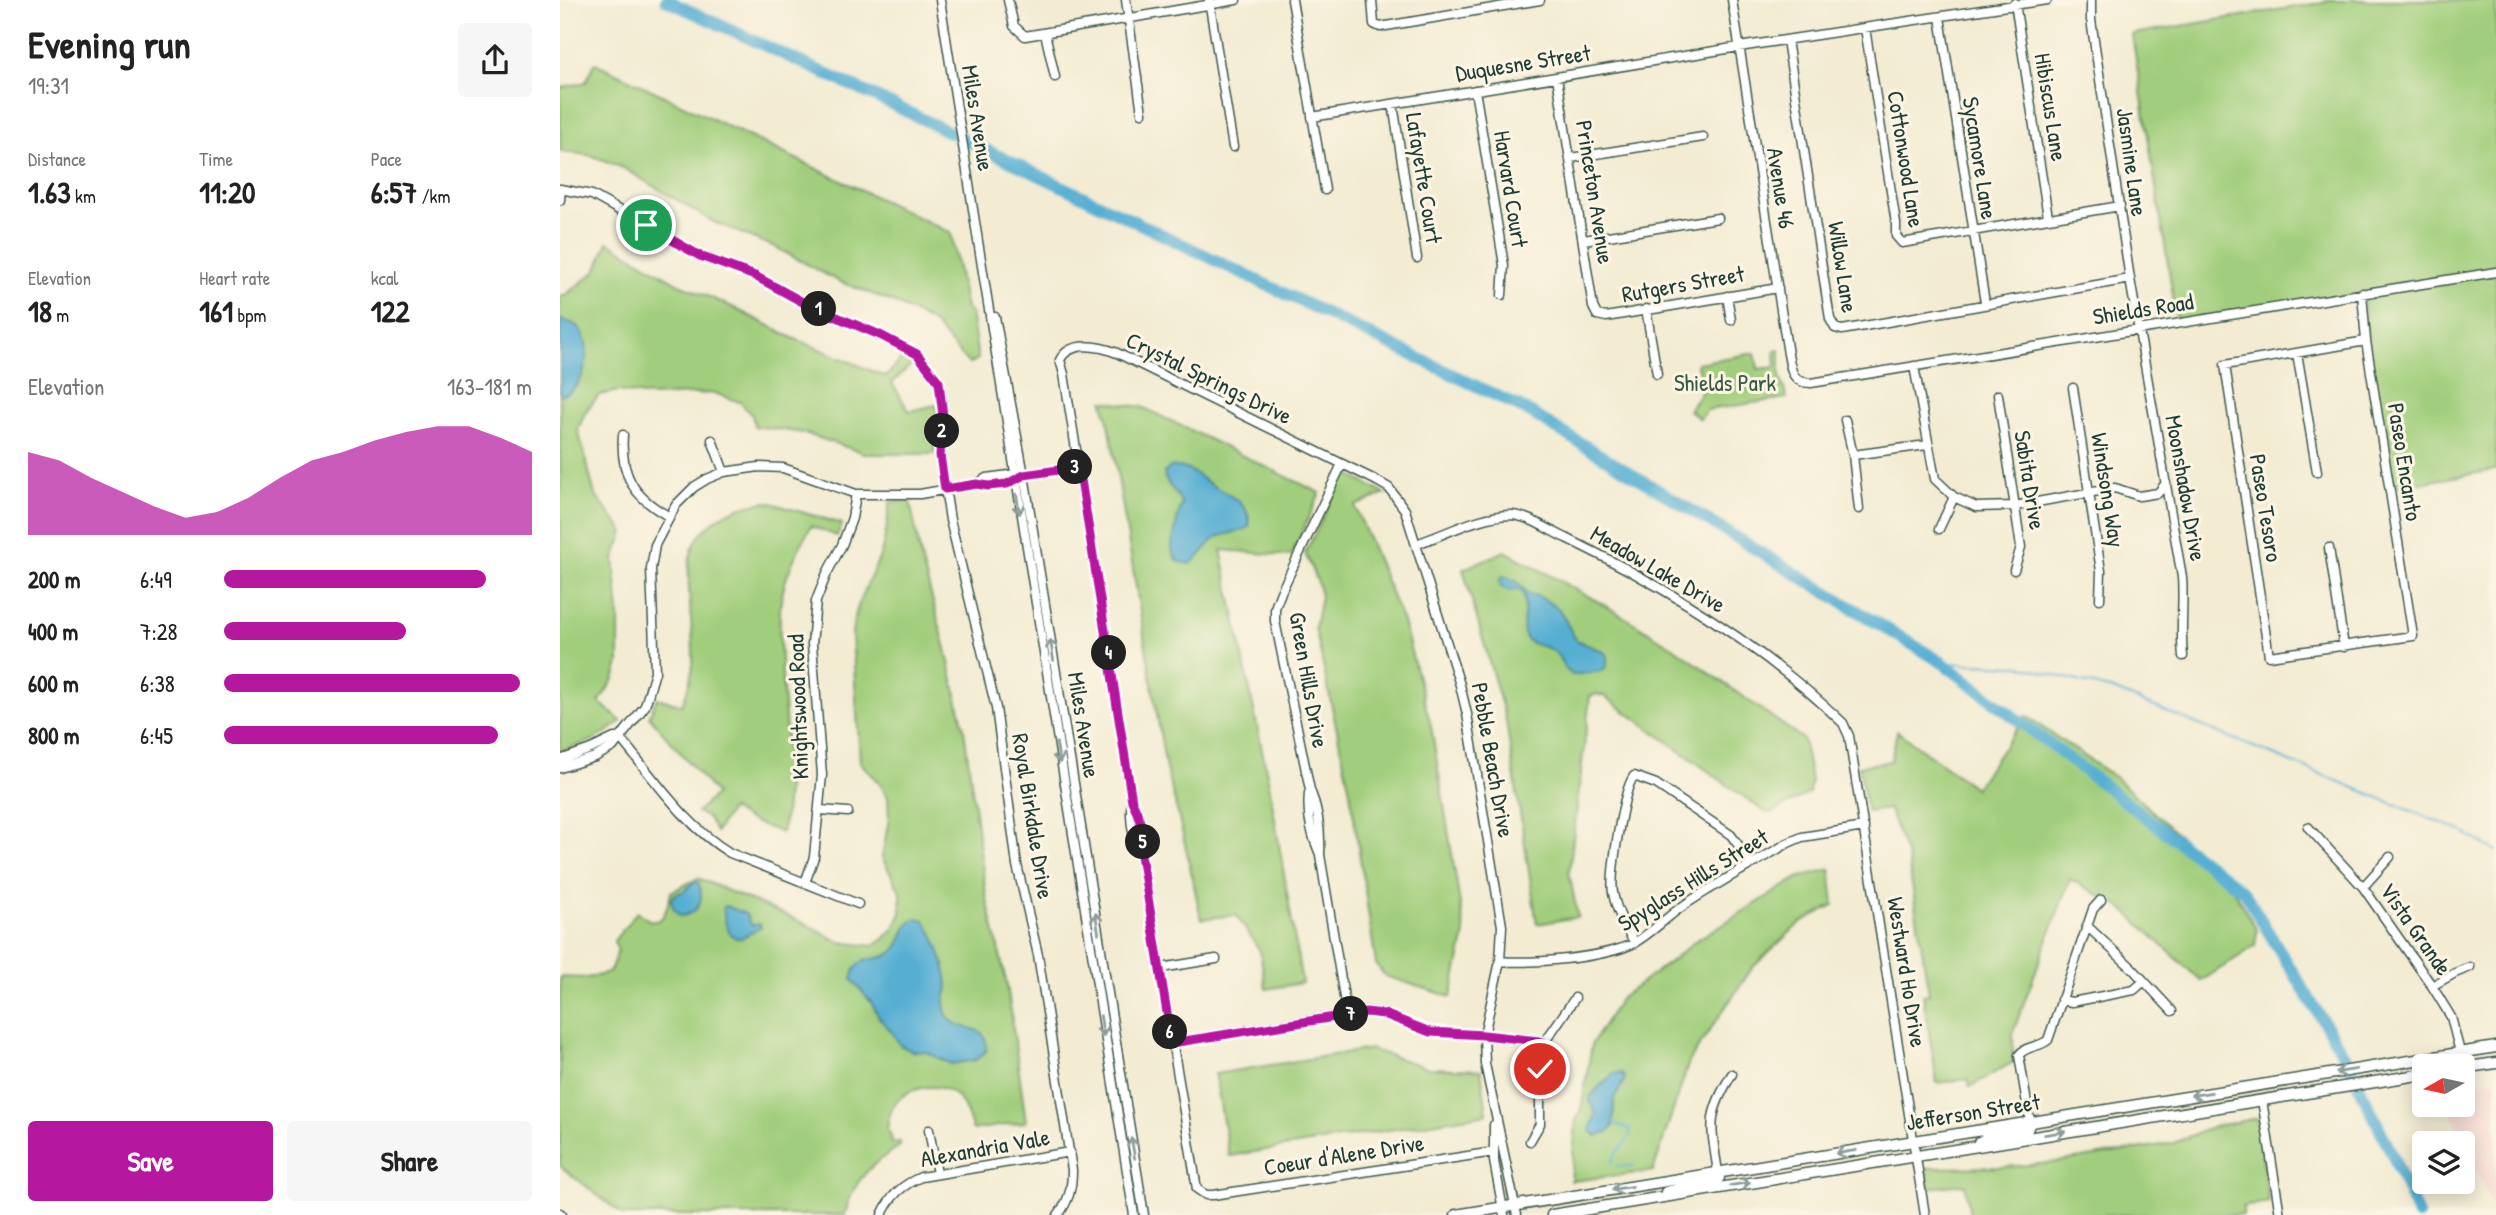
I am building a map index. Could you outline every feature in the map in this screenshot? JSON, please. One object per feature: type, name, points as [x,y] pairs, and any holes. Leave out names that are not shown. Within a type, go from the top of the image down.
[{"type":"main road","name":"Jefferson Street","points":[[1456,1215],[1516,1210],[1718,1172],[2496,1047]]},
{"type":"main road","points":[[2475,1066],[2496,1063]]},
{"type":"main road","name":"Jefferson Street","points":[[1552,1215],[2412,1076]]},
{"type":"main road","points":[[1966,1147],[1993,1136],[2027,1130],[2030,1122]]},
{"type":"main road","points":[[1639,1201],[1679,1187],[1716,1180],[1719,1178],[1718,1172]]},
{"type":"street","name":"Miles Avenue","points":[[940,0],[1014,477],[1134,1215]]},
{"type":"street","points":[[1008,0],[1014,26],[1020,34],[1031,36],[1209,2],[1236,0]]},
{"type":"street","points":[[1126,0],[1142,113]]},
{"type":"street","points":[[1292,0],[1325,190]]},
{"type":"street","points":[[1372,0],[1373,19],[1377,26],[1540,0]]},
{"type":"street","name":"Avenue 46","points":[[1732,0],[1792,372],[1798,381]]},
{"type":"street","points":[[1740,47],[2047,0]]},
{"type":"street","name":"Jasmine Lane","points":[[2091,0],[2091,20],[2138,329]]},
{"type":"street","points":[[1209,2],[1233,147]]},
{"type":"street","name":"Hibiscus Lane","points":[[2015,3],[2049,217]]},
{"type":"street","name":"Sycamore Lane","points":[[1940,17],[1985,303]]},
{"type":"street","name":"Cottonwood Lane","points":[[1865,28],[1896,236],[1902,243],[2120,206]]},
{"type":"street","points":[[1045,33],[1055,77]]},
{"type":"street","name":"Willow Lane","points":[[1787,40],[1830,319],[1835,328],[1842,330],[2130,279]]},
{"type":"street","name":"Duquesne Street","points":[[1312,117],[1740,47]]},
{"type":"street","name":"Princeton Avenue","points":[[1557,77],[1595,314]]},
{"type":"street","name":"Harvard Court","points":[[1475,90],[1504,265],[1502,295]]},
{"type":"street","name":"Lafayette Court","points":[[1393,104],[1418,258]]},
{"type":"street","points":[[1571,158],[1703,137]]},
{"type":"street","points":[[560,189],[560,200]]},
{"type":"street","name":"Royal Birkdale Drive","points":[[560,189],[592,195],[700,256],[755,276],[808,305],[880,335],[917,354],[939,382],[943,416],[940,455],[945,489],[958,556],[996,708],[1017,864],[1038,955],[1070,1152],[1072,1188],[1058,1215]]},
{"type":"street","points":[[1584,240],[1718,218]]},
{"type":"street","name":"Miles Avenue","points":[[979,243],[1024,475],[1144,1215]]},
{"type":"street","name":"Shields Road","points":[[1798,381],[1811,383],[2496,272]]},
{"type":"street","name":"Rutgers Street","points":[[1595,314],[1606,317],[1778,288]]},
{"type":"street","name":"Paseo Encanto","points":[[2344,647],[2413,636],[2366,341],[2362,293]]},
{"type":"street","points":[[1727,296],[1731,320]]},
{"type":"street","points":[[1646,309],[1657,374]]},
{"type":"street","name":"Moonshadow Drive","points":[[2138,329],[2182,577],[2180,633],[2183,656]]},
{"type":"street","points":[[2317,472],[2297,353],[2366,341]]},
{"type":"street","name":"Crystal Springs Drive","points":[[1079,467],[1060,360],[1064,351],[1073,347],[1103,348],[1117,353],[1338,462]]},
{"type":"street","name":"Paseo Tesoro","points":[[2297,353],[2225,365],[2269,656],[2344,647]]},
{"type":"street","points":[[1914,366],[1935,479],[1954,497],[1976,507],[2015,506],[2115,488],[2139,496],[2158,493],[2166,483]]},
{"type":"street","name":"Windsong Way","points":[[2073,388],[2101,571],[2100,599]]},
{"type":"street","name":"Sabita Drive","points":[[1998,395],[2021,547],[2014,570]]},
{"type":"street","points":[[1845,420],[1853,455],[1859,509]]},
{"type":"street","points":[[623,435],[622,451],[626,471],[636,493],[668,516]]},
{"type":"street","points":[[712,440],[724,472]]},
{"type":"street","points":[[1853,455],[1927,445]]},
{"type":"street","name":"Pebble Beach Drive","points":[[1338,462],[1389,488],[1405,510],[1468,714],[1502,926],[1500,961],[1484,1035],[1485,1063],[1494,1111]]},
{"type":"street","name":"Green Hills Drive","points":[[1338,462],[1275,608],[1275,621],[1310,790],[1318,815],[1320,855],[1347,1015]]},
{"type":"street","points":[[560,768],[613,747],[638,716],[653,684],[656,653],[651,569],[654,545],[668,516],[694,487],[724,472],[759,467],[783,468],[856,494],[920,494],[977,484],[986,478],[1014,477],[1079,467],[1132,801],[1138,811],[1143,840],[1141,855],[1172,1043],[1375,1012],[1430,1032],[1484,1035],[1544,1043]]},
{"type":"street","name":"Knightswood Road","points":[[804,883],[814,857],[822,775],[812,644],[816,601],[842,545],[852,518],[856,494]]},
{"type":"street","points":[[1939,529],[1954,497]]},
{"type":"street","name":"Meadow Lake Drive","points":[[1416,544],[1491,517],[1516,515],[1589,549],[1718,625],[1768,660],[1827,708],[1843,723],[1849,736]]},
{"type":"street","points":[[2329,548],[2344,647]]},
{"type":"street","name":"Westward Ho Drive","points":[[1849,736],[1925,1215]]},
{"type":"street","points":[[560,760],[620,738]]},
{"type":"street","points":[[620,738],[697,830],[730,853],[858,904]]},
{"type":"street","points":[[1635,943],[1614,896],[1612,881],[1629,782],[1634,776],[1647,780],[1731,835],[1752,864]]},
{"type":"street","points":[[820,810],[848,812]]},
{"type":"street","name":"Spyglass Hills Street","points":[[1500,961],[1525,964],[1558,960],[1613,951],[1635,943],[1649,935],[1682,906],[1788,843],[1802,837],[1864,827]]},
{"type":"street","name":"Vista Grande","points":[[2308,827],[2363,887],[2432,986],[2451,1017],[2460,1053]]},
{"type":"street","points":[[2363,887],[2390,857]]},
{"type":"street","points":[[2030,1122],[2019,1055],[2026,1049],[2048,1040],[2095,904],[2101,900]]},
{"type":"street","points":[[2087,926],[2172,1011]]},
{"type":"street","points":[[1161,968],[1216,959]]},
{"type":"street","points":[[2432,986],[2470,967]]},
{"type":"street","points":[[2062,1000],[2072,1002],[2134,990],[2144,981]]},
{"type":"street","points":[[1544,1043],[1575,998]]},
{"type":"street","name":"Coeur d'Alene Drive","points":[[1172,1043],[1194,1183],[1201,1192],[1213,1195],[1494,1152]]},
{"type":"street","points":[[1530,1140],[1540,1124],[1540,1069],[1546,1050],[1544,1043]]},
{"type":"street","points":[[1718,1172],[1711,1121],[1718,1096],[1732,1074]]},
{"type":"street","points":[[2262,1100],[2280,1215]]},
{"type":"street","points":[[1494,1111],[1494,1152],[1503,1211]]},
{"type":"street","points":[[1494,1111],[1516,1210]]},
{"type":"street","points":[[929,1130],[937,1174]]},
{"type":"street","name":"Alexandria Vale","points":[[883,1215],[892,1196],[907,1183],[937,1174],[1070,1152]]},
{"type":"shaded area","points":[[2496,1080],[2496,1215],[2475,1166],[2475,1131],[2460,1131],[2454,1117],[2475,1117],[2475,1083]]},
{"type":"green space","points":[[2327,0],[2496,0],[2496,470],[2389,488],[2362,293],[2177,322],[2132,34]]},
{"type":"green space","points":[[595,63],[951,233],[966,308],[971,313],[978,359],[969,364],[932,322],[893,302],[838,281],[777,248],[714,222],[623,168],[593,156],[560,151],[560,88],[586,82]]},
{"type":"green space","points":[[608,242],[679,284],[793,338],[886,377],[905,355],[914,362],[892,383],[909,411],[936,405],[939,421],[934,454],[867,454],[804,433],[755,426],[752,415],[740,402],[714,393],[650,396],[619,391],[599,395],[585,412],[578,430],[595,495],[624,532],[614,559],[619,613],[619,663],[614,679],[599,702],[621,721],[592,740],[560,751],[560,296],[564,296],[596,271]]},
{"type":"green space","name":"Shields Park","points":[[1780,349],[1780,376],[1787,398],[1707,410],[1700,419],[1689,410],[1701,393],[1697,363],[1755,353],[1758,369],[1776,367],[1775,350]]},
{"type":"green space","points":[[1103,401],[1142,407],[1320,493],[1291,556],[1221,550],[1269,784],[1302,983],[1266,989],[1260,951],[1236,915],[1201,919],[1166,769],[1110,429]]},
{"type":"green space","points":[[1350,475],[1385,494],[1355,506],[1403,622],[1431,726],[1465,934],[1451,997],[1385,976],[1376,964],[1350,791],[1315,628],[1321,596],[1305,553],[1342,479]]},
{"type":"green space","points":[[910,501],[922,562],[964,729],[986,895],[1007,985],[1026,1122],[973,1130],[965,1109],[955,1095],[937,1087],[921,1088],[900,1098],[893,1107],[887,1131],[892,1143],[900,1142],[900,1146],[865,1174],[852,1193],[845,1215],[623,1215],[560,1166],[560,977],[587,978],[609,973],[618,951],[614,941],[637,912],[645,918],[657,921],[665,914],[671,892],[698,878],[804,923],[839,942],[873,946],[894,928],[901,913],[901,893],[882,857],[889,819],[888,797],[860,762],[852,633],[859,604],[883,547],[890,502]]},
{"type":"green space","points":[[768,502],[842,524],[837,536],[811,526],[793,562],[783,591],[780,630],[787,790],[782,833],[749,820],[731,809],[716,832],[708,818],[697,812],[716,794],[649,716],[657,698],[682,705],[689,684],[693,651],[689,565],[698,539],[706,528],[728,513],[741,507]]},
{"type":"green space","points":[[1505,551],[1608,607],[1673,647],[1803,739],[1811,780],[1809,793],[1771,813],[1765,812],[1604,696],[1590,696],[1569,873],[1578,917],[1537,924],[1506,721],[1463,569]]},
{"type":"green space","points":[[2026,716],[2116,778],[2227,880],[2257,930],[2255,946],[2201,981],[2122,908],[2070,879],[2013,1032],[2013,1062],[1970,1087],[1968,1079],[1937,1083],[1923,995],[1929,994],[1908,859],[1889,809],[1867,812],[1859,766],[1891,761],[1897,731],[1975,788]]},
{"type":"green space","points":[[1830,869],[1834,905],[1800,923],[1753,967],[1689,1062],[1653,1171],[1571,1181],[1576,1120],[1581,1112],[1592,1043],[1621,998],[1695,941],[1798,878]]},
{"type":"green space","points":[[1370,1049],[1428,1068],[1481,1070],[1487,1114],[1229,1156],[1215,1074]]},
{"type":"green space","points":[[2257,1118],[2269,1202],[2243,1207],[2243,1215],[1970,1215],[1965,1184],[1929,1188],[1926,1168],[2005,1167],[2051,1163],[2174,1143],[2212,1127]]},
{"type":"water","points":[[560,320],[580,329],[584,337],[586,357],[585,368],[576,386],[560,395]]},
{"type":"water","points":[[1170,467],[1192,471],[1237,500],[1247,512],[1249,527],[1219,537],[1190,564],[1178,561],[1172,544],[1182,504],[1165,478],[1164,473]]},
{"type":"water","points":[[1503,576],[1516,581],[1528,594],[1540,597],[1559,609],[1576,640],[1607,655],[1607,666],[1601,671],[1573,675],[1552,650],[1529,641],[1523,628],[1523,593],[1501,587],[1499,581]]},
{"type":"water","points":[[695,881],[700,888],[699,904],[692,912],[680,916],[671,900]]},
{"type":"water","points":[[723,907],[746,914],[751,925],[760,924],[761,927],[741,938],[732,936],[725,922]]},
{"type":"water","points":[[915,919],[924,920],[940,952],[946,972],[948,987],[945,1006],[949,1018],[962,1026],[977,1030],[986,1040],[986,1051],[976,1060],[951,1064],[926,1052],[911,1051],[900,1045],[871,1002],[852,980],[861,962],[884,957],[895,951],[910,922]]},
{"type":"water","points":[[1614,1073],[1622,1073],[1625,1079],[1614,1100],[1613,1127],[1596,1136],[1590,1129],[1596,1114],[1590,1102],[1591,1095]]},
{"type":"waterway","points":[[666,0],[887,102],[1526,410],[1943,663],[2244,892],[2345,1057],[2418,1215]]},
{"type":"waterway","points":[[1943,663],[2020,666],[2113,690],[2461,831],[2496,851]]},
{"type":"waterway","points":[[1612,1163],[1631,1132],[1614,1123]]},
{"type":"waterway","points":[[1616,1166],[1634,1166]]},
{"type":"route","points":[[646,225],[700,256],[755,276],[808,305],[880,335],[917,354],[939,382],[943,416],[940,455],[945,489],[977,484],[1007,484],[1024,475],[1079,467],[1132,801],[1138,811],[1143,840],[1141,855],[1172,1043],[1375,1012],[1430,1032],[1484,1035],[1544,1043],[1546,1050],[1540,1069]]}]
